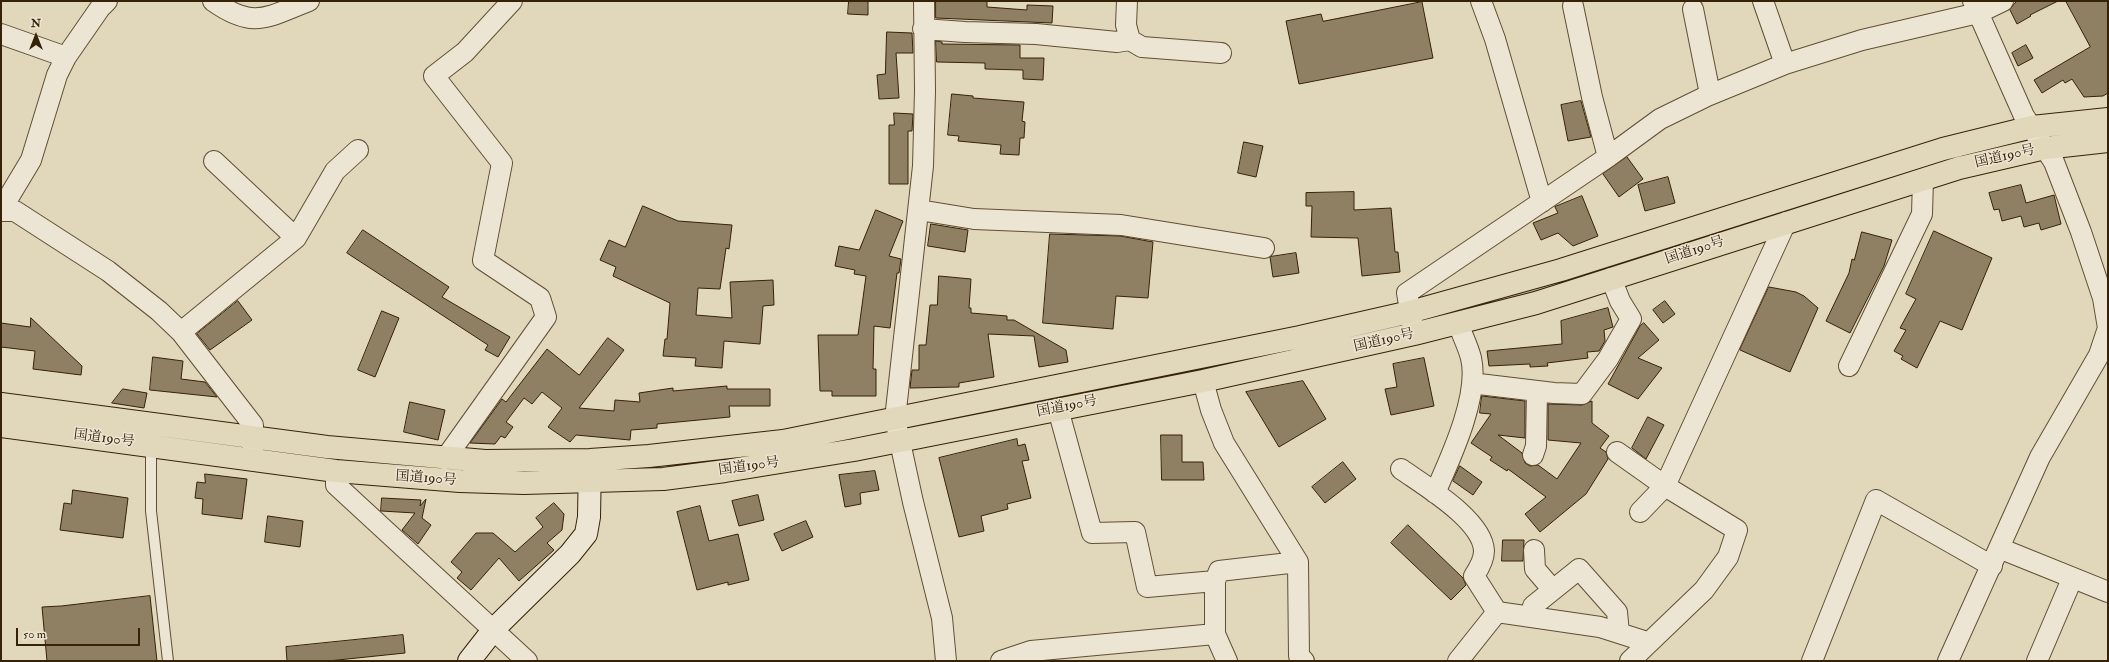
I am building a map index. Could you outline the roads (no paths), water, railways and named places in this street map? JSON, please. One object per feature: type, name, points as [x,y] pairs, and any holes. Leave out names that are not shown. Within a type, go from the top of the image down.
[{"type":"highway","name":"国道190号","points":[[1,404],[254,439],[445,459],[485,461],[590,460],[649,456],[783,441],[1292,338],[1410,312],[1561,270],[1943,149],[2032,127],[2108,119]]},
{"type":"highway","name":"国道190号","points":[[1,426],[336,471],[460,481],[524,483],[663,479],[792,462],[1203,381],[1414,334],[1536,303],[1610,278],[1966,166],[2045,148],[2108,141]]},
{"type":"street","points":[[107,1],[100,8],[66,57],[57,75],[31,160],[1,210],[15,211],[108,271],[159,311],[181,332],[246,414],[252,425],[254,439],[253,460]]},
{"type":"street","points":[[214,1],[230,13],[247,19],[262,19],[285,5],[309,1]]},
{"type":"street","points":[[445,459],[546,317],[540,298],[483,260],[502,163],[434,76],[465,52],[512,1]]},
{"type":"street","points":[[924,1],[923,29],[925,91],[923,166],[895,419],[913,502],[931,568],[942,618],[946,661]]},
{"type":"street","points":[[1127,1],[1126,25],[1130,40]]},
{"type":"street","points":[[1482,1],[1495,39],[1542,202]]},
{"type":"street","points":[[1763,1],[1785,64]]},
{"type":"street","points":[[1414,334],[1407,293],[1608,157],[1660,119],[1710,94],[1785,64],[1975,7],[2003,1]]},
{"type":"street","points":[[1573,6],[1592,97],[1608,157]]},
{"type":"street","points":[[1948,661],[2040,457],[2099,355],[2108,328],[2104,298],[2054,162],[2024,116],[1975,7]]},
{"type":"street","points":[[1694,9],[1710,94]]},
{"type":"street","points":[[923,29],[1036,34],[1117,42],[1130,40],[1142,47],[1221,53]]},
{"type":"street","points":[[1,34],[66,57]]},
{"type":"street","points":[[181,332],[296,238],[335,171],[358,150]]},
{"type":"street","points":[[214,161],[296,238]]},
{"type":"street","points":[[1849,366],[1922,214],[1923,179]]},
{"type":"street","points":[[919,210],[974,219],[1121,226],[1264,248]]},
{"type":"street","points":[[1640,512],[1665,486],[1786,222]]},
{"type":"street","points":[[1473,382],[1537,391],[1582,394],[1608,360],[1631,319],[1620,301],[1610,278]]},
{"type":"street","points":[[1435,494],[1462,428],[1473,382],[1471,358],[1458,323]]},
{"type":"street","points":[[1203,381],[1211,410],[1224,443],[1298,562],[1298,659]]},
{"type":"street","points":[[1533,455],[1536,446],[1537,391]]},
{"type":"street","points":[[1058,409],[1092,534],[1136,532],[1147,587],[1215,581]]},
{"type":"street","points":[[1617,452],[1665,486],[1737,530],[1728,558],[1704,590],[1647,642],[1630,661]]},
{"type":"street","points":[[470,661],[494,629],[570,554],[586,534],[589,518],[590,460]]},
{"type":"street","points":[[1401,469],[1468,520],[1480,535],[1484,552],[1474,576],[1496,612]]},
{"type":"street","points":[[336,471],[336,485],[527,661]]},
{"type":"street","points":[[1812,661],[1876,500],[1992,566]]},
{"type":"street","points":[[1999,548],[2072,579],[2108,592]]},
{"type":"street","points":[[1534,550],[1535,569],[1553,590]]},
{"type":"street","points":[[1227,661],[1215,634],[1215,581],[1219,571],[1298,562]]},
{"type":"street","points":[[1531,617],[1533,606],[1579,569],[1617,612],[1619,633]]},
{"type":"street","points":[[2037,661],[2072,579]]},
{"type":"street","points":[[1496,612],[1600,627],[1647,642]]},
{"type":"street","points":[[1458,661],[1496,612]]},
{"type":"street","points":[[1001,661],[1031,651],[1215,634]]},
{"type":"lane","points":[[151,445],[151,511],[168,661]]}]
